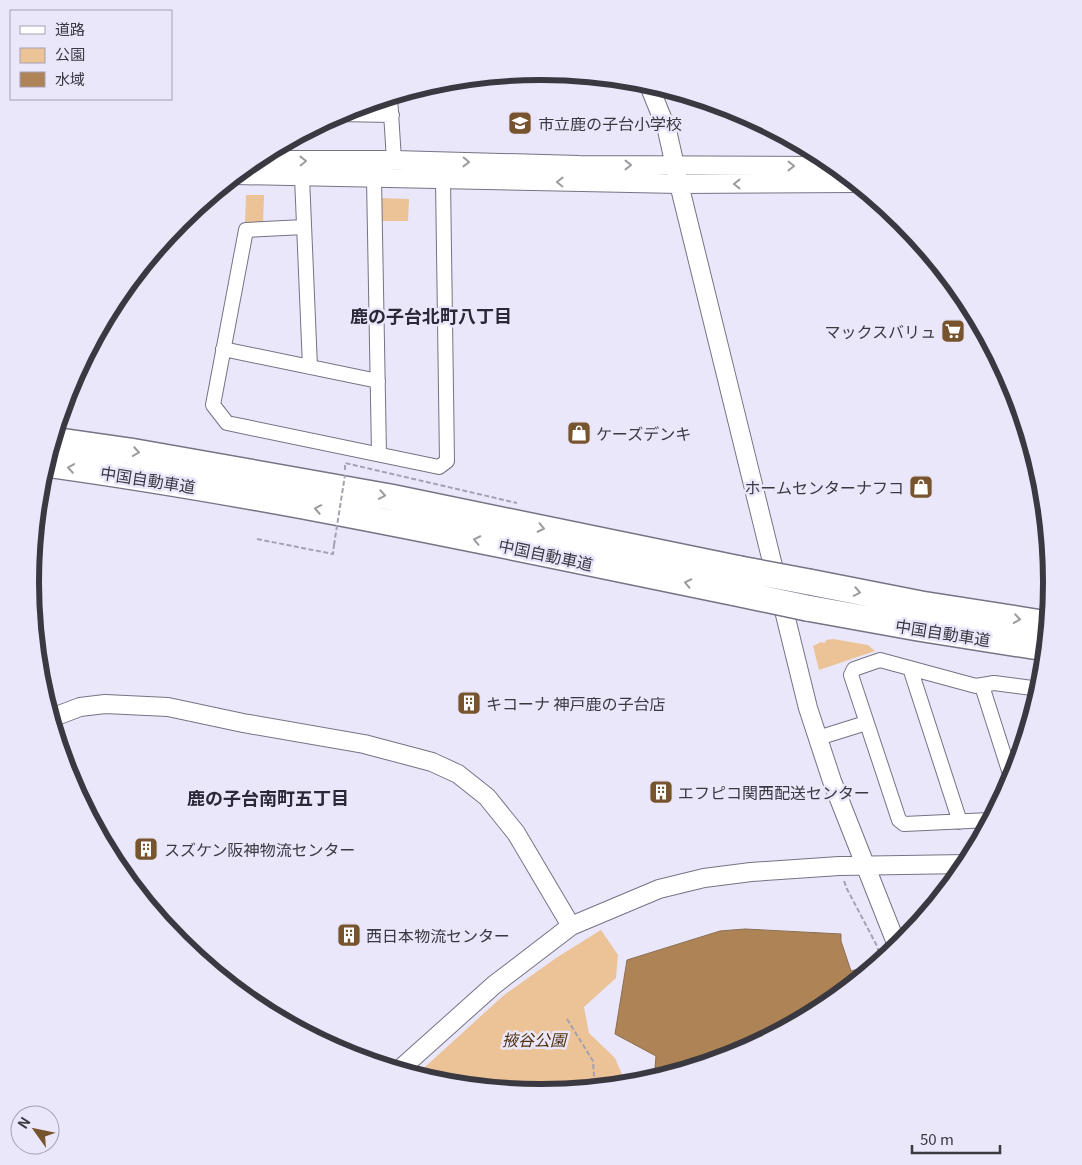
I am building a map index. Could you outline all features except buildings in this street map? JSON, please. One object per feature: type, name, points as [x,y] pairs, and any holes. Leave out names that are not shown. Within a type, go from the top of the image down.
[{"type":"highway","name":"中国自動車道","points":[[59,441],[238,469],[390,497],[740,569],[921,604],[1041,623]]},
{"type":"highway","name":"中国自動車道","points":[[53,465],[122,474],[261,498],[807,608],[1039,647]]},
{"type":"street","points":[[652,93],[667,130],[808,708],[832,782],[895,939]]},
{"type":"street","points":[[391,104],[394,160]]},
{"type":"street","points":[[360,114],[392,114]]},
{"type":"street","points":[[270,160],[394,160],[675,166],[821,166]]},
{"type":"street","points":[[247,175],[679,184],[846,183]]},
{"type":"street","points":[[302,177],[310,367]]},
{"type":"street","points":[[374,178],[379,454]]},
{"type":"street","points":[[304,227],[246,230],[213,405],[227,423],[439,467],[448,460],[443,180]]},
{"type":"street","points":[[223,349],[378,381]]},
{"type":"street","points":[[983,820],[904,824],[899,820],[851,676],[854,669],[880,660],[976,686],[994,683],[1032,688]]},
{"type":"street","points":[[910,668],[960,822]]},
{"type":"street","points":[[982,686],[1008,767]]},
{"type":"street","points":[[57,716],[80,707],[106,704],[168,707],[243,723],[364,744],[432,762],[458,774],[487,797],[516,833],[571,926]]},
{"type":"street","points":[[818,738],[866,722]]},
{"type":"street","points":[[404,1066],[494,986],[571,926],[659,889],[704,878],[751,872],[839,866],[957,864]]},
{"type":"path","points":[[257,538],[333,554],[345,475]]},
{"type":"path","points":[[839,866],[847,889],[879,953]]},
{"type":"path","points":[[566,1019],[594,1061],[594,1076],[590,1082]]},
{"type":"green space","points":[[246,195],[264,195],[263,224],[245,223]]},
{"type":"green space","points":[[382,198],[409,199],[408,221],[382,221]]},
{"type":"green space","points":[[833,639],[868,645],[875,651],[819,670],[813,646]]},
{"type":"green space","name":"掖谷公園","points":[[601,930],[618,955],[616,978],[584,1007],[589,1033],[615,1058],[623,1077],[574,1084],[508,1084],[421,1070],[504,995],[556,958]]},
{"type":"water","points":[[745,929],[841,934],[841,941],[851,971],[858,969],[859,971],[820,1000],[763,1033],[733,1047],[702,1058],[652,1072],[655,1068],[656,1056],[615,1034],[627,960],[720,931]]},
{"type":"place","name":"市立鹿の子台小学校","points":[[520,123]]},
{"type":"place","name":"マックスバリュ","points":[[953,331]]},
{"type":"place","name":"ケーズデンキ","points":[[579,433]]},
{"type":"place","name":"ホームセンターナフコ","points":[[921,487]]},
{"type":"place","name":"キコーナ 神戸鹿の子台店","points":[[469,703]]},
{"type":"place","name":"エフピコ関西配送センター","points":[[661,792]]},
{"type":"place","name":"スズケン阪神物流センター","points":[[146,849]]},
{"type":"place","name":"西日本物流センター","points":[[349,935]]},
{"type":"district","name":"鹿の子台北町八丁目","points":[[431,315]]},
{"type":"district","name":"鹿の子台南町五丁目","points":[[268,797]]}]
